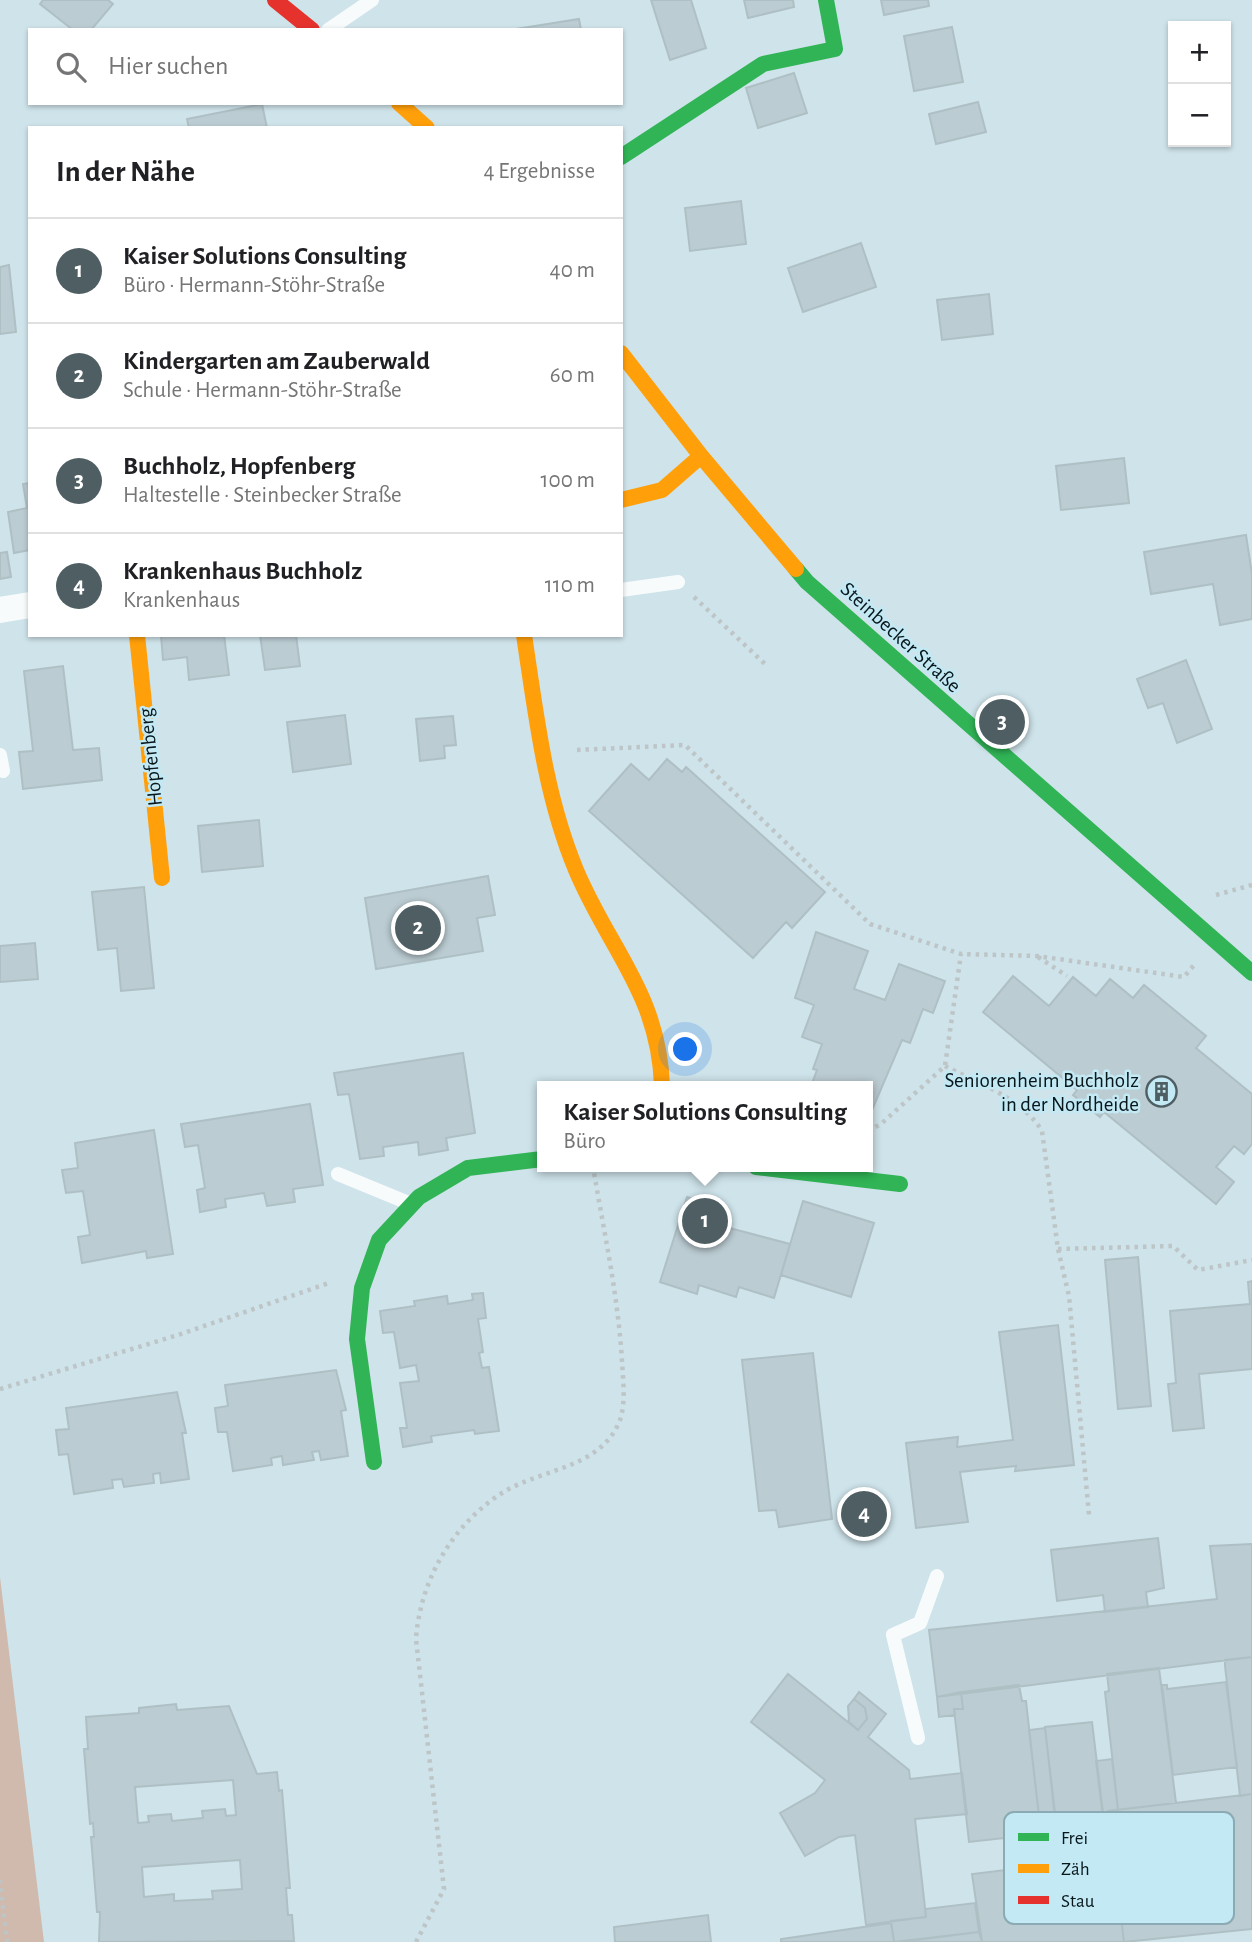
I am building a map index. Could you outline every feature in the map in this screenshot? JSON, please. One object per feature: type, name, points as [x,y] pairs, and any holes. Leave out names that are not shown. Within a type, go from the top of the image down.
[{"type":"street","points":[[275,0],[310,28]]},
{"type":"street","points":[[623,156],[763,64],[835,49],[826,0]]},
{"type":"street","points":[[400,105],[425,126]]},
{"type":"street","name":"Steinbecker Straße","points":[[623,356],[701,456],[807,582],[1252,973]]},
{"type":"street","points":[[623,500],[662,490],[701,456]]},
{"type":"street","points":[[0,610],[28,605]]},
{"type":"street","name":"Hopfenberg","points":[[137,637],[162,878]]},
{"type":"street","points":[[524,637],[542,752],[556,813],[577,872],[649,1002],[663,1067],[662,1081]]},
{"type":"street","points":[[374,1462],[357,1339],[362,1288],[379,1240],[412,1204],[468,1168],[537,1160]]},
{"type":"street","points":[[798,1172],[900,1184]]},
{"type":"lane","points":[[331,28],[372,0]]},
{"type":"lane","points":[[623,590],[678,582]]},
{"type":"lane","points":[[0,755],[3,771]]},
{"type":"lane","points":[[338,1174],[412,1204]]},
{"type":"lane","points":[[918,1738],[893,1635],[920,1623],[937,1576]]},
{"type":"path","points":[[678,582],[765,664]]},
{"type":"path","points":[[542,752],[685,745],[870,925],[961,954],[1037,956],[1185,976],[1215,941]]},
{"type":"path","points":[[1205,898],[1252,885]]},
{"type":"path","points":[[873,1128],[945,1066],[961,954]]},
{"type":"path","points":[[1037,956],[1067,976]]},
{"type":"path","points":[[945,1066],[1033,1115],[1042,1131],[1058,1250],[1069,1296],[1089,1515]]},
{"type":"path","points":[[416,1942],[443,1889],[416,1639],[420,1602],[426,1586],[447,1547],[478,1513],[501,1494],[601,1450],[620,1419],[624,1392],[614,1274],[594,1172]]},
{"type":"path","points":[[1058,1250],[1173,1246],[1198,1270],[1252,1260]]},
{"type":"path","points":[[0,1389],[178,1335],[314,1286],[337,1282],[362,1288]]},
{"type":"path","points":[[0,1880],[6,1942]]},
{"type":"shaded area","points":[[0,1577],[44,1942],[0,1942]]},
{"type":"building","points":[[43,0],[108,0],[113,4],[93,28],[70,28],[40,4]]},
{"type":"building","points":[[651,0],[691,0],[706,48],[670,60]]},
{"type":"building","points":[[744,0],[793,0],[794,7],[748,18]]},
{"type":"building","points":[[881,0],[928,0],[929,6],[884,15]]},
{"type":"building","points":[[579,19],[581,28],[522,28]]},
{"type":"building","points":[[952,27],[963,82],[914,91],[904,36]]},
{"type":"building","points":[[794,73],[807,113],[758,128],[746,88]]},
{"type":"building","points":[[978,102],[986,132],[936,144],[929,114]]},
{"type":"building","points":[[262,105],[267,126],[189,126],[187,119]]},
{"type":"building","points":[[741,201],[746,244],[690,251],[685,208]]},
{"type":"building","points":[[861,243],[876,287],[803,312],[788,268]]},
{"type":"building","points":[[9,265],[16,332],[0,334],[0,267]]},
{"type":"building","points":[[989,294],[993,334],[942,340],[937,300]]},
{"type":"building","points":[[1124,458],[1129,503],[1061,510],[1056,466]]},
{"type":"building","points":[[28,483],[28,550],[14,553],[8,512],[27,508],[23,484]]},
{"type":"building","points":[[1246,535],[1252,574],[1252,619],[1220,625],[1213,584],[1151,594],[1144,552]]},
{"type":"building","points":[[7,552],[11,577],[0,579],[0,553]]},
{"type":"building","points":[[161,637],[224,637],[229,675],[189,680],[187,657],[163,660]]},
{"type":"building","points":[[260,637],[296,637],[300,666],[265,670]]},
{"type":"building","points":[[1186,660],[1212,729],[1177,743],[1163,703],[1148,708],[1137,679]]},
{"type":"building","points":[[63,666],[73,750],[99,748],[102,780],[23,789],[19,752],[33,751],[24,671]]},
{"type":"building","points":[[345,715],[351,764],[293,772],[287,722]]},
{"type":"building","points":[[453,716],[456,745],[444,746],[445,758],[420,761],[416,719]]},
{"type":"building","points":[[667,759],[682,772],[686,767],[825,892],[792,928],[786,922],[753,958],[589,811],[631,764],[649,780]]},
{"type":"building","points":[[259,820],[263,866],[202,872],[198,826]]},
{"type":"building","points":[[488,876],[495,915],[477,918],[483,951],[376,969],[365,898]]},
{"type":"building","points":[[144,887],[154,988],[121,991],[117,948],[98,950],[92,892]]},
{"type":"building","points":[[816,932],[868,951],[854,989],[885,1000],[899,964],[945,981],[933,1013],[923,1009],[910,1043],[902,1040],[873,1108],[873,1081],[813,1081],[817,1070],[813,1069],[822,1044],[802,1037],[814,1005],[795,998]]},
{"type":"building","points":[[35,943],[38,979],[0,982],[0,946]]},
{"type":"building","name":"Seniorenheim Buchholz in der Nordheide","points":[[1013,976],[1049,1006],[1073,977],[1096,996],[1110,979],[1133,998],[1144,985],[1206,1036],[1196,1048],[1252,1094],[1252,1144],[1244,1154],[1234,1146],[1216,1167],[1234,1182],[1216,1204],[1104,1112],[1100,1117],[1073,1095],[1077,1090],[983,1012]]},
{"type":"building","points":[[463,1053],[475,1133],[446,1138],[448,1150],[419,1155],[418,1142],[383,1147],[384,1156],[360,1159],[349,1094],[338,1095],[334,1073]]},
{"type":"building","points":[[310,1104],[323,1185],[293,1189],[295,1202],[267,1206],[264,1193],[225,1199],[226,1207],[200,1212],[197,1190],[205,1188],[198,1145],[185,1147],[181,1124]]},
{"type":"building","points":[[154,1130],[173,1254],[147,1258],[146,1251],[82,1263],[78,1237],[90,1235],[83,1191],[66,1193],[62,1170],[78,1168],[75,1143]]},
{"type":"building","points":[[687,1197],[724,1208],[718,1225],[790,1244],[774,1298],[739,1287],[736,1297],[699,1285],[697,1294],[660,1282]]},
{"type":"building","points":[[803,1201],[874,1223],[851,1297],[781,1275]]},
{"type":"building","points":[[1138,1257],[1151,1406],[1118,1409],[1105,1260]]},
{"type":"building","points":[[1252,1281],[1252,1369],[1199,1374],[1204,1428],[1173,1431],[1168,1384],[1176,1383],[1170,1311],[1250,1304],[1248,1282]]},
{"type":"building","points":[[483,1293],[486,1318],[478,1319],[483,1352],[479,1353],[482,1368],[489,1367],[499,1431],[475,1434],[474,1430],[431,1436],[432,1442],[403,1447],[400,1428],[407,1428],[400,1383],[419,1381],[416,1365],[400,1368],[394,1332],[383,1333],[380,1311],[415,1306],[414,1301],[447,1296],[448,1304],[473,1300],[472,1294]]},
{"type":"building","points":[[1058,1325],[1074,1465],[1015,1471],[1016,1466],[960,1472],[968,1522],[916,1528],[906,1443],[958,1437],[957,1447],[1013,1440],[999,1332]]},
{"type":"building","points":[[813,1353],[832,1519],[779,1527],[776,1510],[759,1511],[742,1360]]},
{"type":"building","points":[[336,1370],[346,1410],[341,1411],[348,1456],[321,1460],[319,1451],[312,1452],[314,1460],[283,1465],[282,1456],[271,1458],[272,1465],[233,1471],[227,1432],[218,1432],[215,1408],[228,1406],[225,1385]]},
{"type":"building","points":[[177,1392],[186,1433],[182,1433],[189,1479],[161,1483],[160,1473],[153,1474],[154,1483],[124,1487],[122,1479],[112,1480],[113,1488],[74,1494],[68,1454],[59,1455],[56,1430],[69,1429],[66,1408]]},
{"type":"building","points":[[1158,1538],[1164,1588],[1146,1592],[1148,1607],[1105,1612],[1103,1595],[1057,1601],[1051,1550]]},
{"type":"building","points":[[1252,1544],[1252,1657],[937,1697],[929,1630],[1217,1599],[1210,1546]]},
{"type":"building","points":[[1252,1657],[1252,1794],[1240,1796],[1225,1660]]},
{"type":"building","points":[[1159,1668],[1176,1803],[1118,1810],[1105,1692],[1109,1691],[1107,1674]]},
{"type":"building","points":[[788,1674],[858,1730],[867,1719],[865,1708],[854,1699],[859,1692],[886,1714],[868,1737],[909,1770],[910,1779],[962,1773],[967,1814],[915,1819],[926,1917],[866,1925],[855,1835],[839,1837],[805,1856],[780,1813],[815,1793],[825,1780],[751,1722]]},
{"type":"building","points":[[1226,1682],[1237,1767],[1173,1775],[1162,1685],[1167,1685],[1167,1689]]},
{"type":"building","points":[[1019,1685],[1022,1701],[1026,1701],[1039,1812],[1004,1812],[1004,1838],[969,1842],[954,1709],[963,1709],[961,1692]]},
{"type":"building","points":[[961,1692],[963,1709],[954,1709],[955,1715],[939,1717],[937,1697]]},
{"type":"building","points":[[854,1699],[865,1708],[867,1719],[858,1730],[849,1722],[848,1706]]},
{"type":"building","points":[[176,1704],[177,1710],[229,1706],[257,1774],[277,1772],[279,1791],[282,1790],[290,1888],[286,1888],[288,1915],[292,1915],[294,1941],[99,1942],[100,1912],[97,1912],[91,1837],[94,1837],[93,1823],[90,1824],[84,1749],[88,1749],[86,1717],[139,1713],[139,1708]],"holes":[[[233,1780],[236,1815],[226,1816],[225,1809],[202,1811],[203,1818],[172,1821],[171,1814],[148,1816],[149,1822],[138,1823],[135,1787]],[[240,1860],[242,1889],[212,1891],[213,1899],[174,1901],[174,1894],[144,1897],[142,1867]]]},
{"type":"building","points":[[1092,1722],[1103,1812],[1054,1812],[1045,1727]]},
{"type":"building","points":[[1045,1728],[1055,1812],[1039,1812],[1029,1730]]},
{"type":"building","points":[[1112,1759],[1118,1810],[1102,1812],[1096,1761]]},
{"type":"building","points":[[1252,1794],[1252,1929],[1124,1942],[1122,1924],[1234,1924],[1234,1812],[1108,1811]]},
{"type":"building","points":[[1004,1870],[1004,1924],[1122,1924],[1124,1942],[982,1942],[972,1874]]},
{"type":"building","points":[[975,1903],[979,1932],[894,1942],[891,1921],[926,1917],[925,1909]]},
{"type":"building","points":[[708,1915],[711,1942],[615,1942],[614,1927]]},
{"type":"building","points":[[891,1923],[894,1942],[781,1942],[781,1939]]},
{"type":"building","points":[[979,1932],[982,1942],[900,1942]]},
{"type":"traffic: fast","points":[[623,156],[763,64],[835,49],[826,0]]},
{"type":"traffic: fast","points":[[796,569],[807,582],[1252,973]]},
{"type":"traffic: fast","points":[[374,1462],[357,1339],[362,1288],[379,1240],[419,1197],[468,1168],[537,1160]]},
{"type":"traffic: fast","points":[[798,1172],[900,1184]]},
{"type":"traffic: slow","points":[[401,105],[425,126]]},
{"type":"traffic: slow","points":[[623,356],[701,456],[796,569]]},
{"type":"traffic: slow","points":[[623,500],[662,490],[701,456]]},
{"type":"traffic: slow","points":[[137,637],[162,878]]},
{"type":"traffic: slow","points":[[524,637],[543,754],[556,813],[565,842],[589,898],[642,998],[659,1054],[662,1081]]},
{"type":"traffic: jam","points":[[275,0],[310,28]]},
{"type":"place","name":"Buchholz, Hopfenberg","points":[[1002,722]]},
{"type":"place","name":"Kindergarten am Zauberwald","points":[[418,928]]},
{"type":"place","name":"Seniorenheim Buchholz in der Nordheide","points":[[1162,1092]]},
{"type":"place","name":"Kaiser Solutions Consulting","points":[[705,1221]]},
{"type":"place","name":"Krankenhaus Buchholz","points":[[864,1514]]}]
